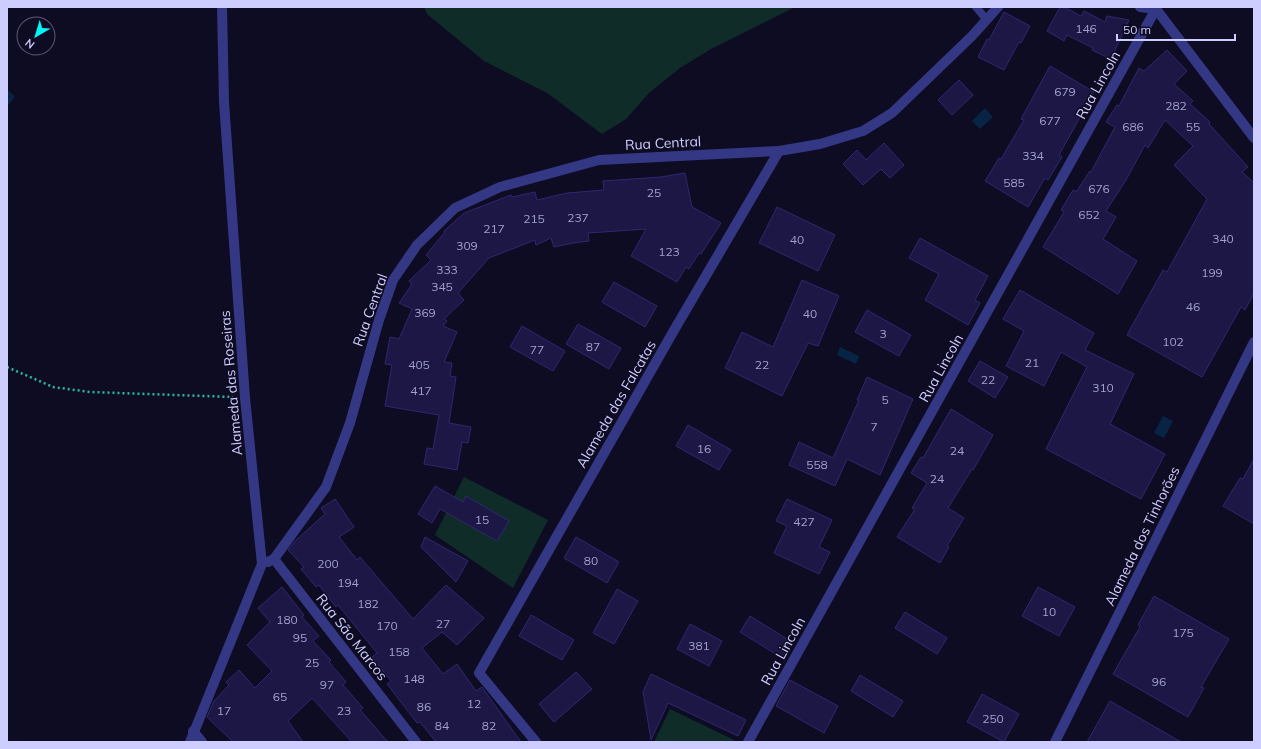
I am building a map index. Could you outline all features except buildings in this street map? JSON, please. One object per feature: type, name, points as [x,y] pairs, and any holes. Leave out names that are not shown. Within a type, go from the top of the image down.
[{"type":"street","name":"Alameda das Roseiras","points":[[190,742],[193,731],[262,564],[245,398],[224,102],[222,7]]},
{"type":"street","name":"Rua Central","points":[[274,559],[326,487],[350,423],[379,320],[393,280],[417,245],[455,208],[500,186],[598,160],[779,151],[820,144],[863,131],[892,113],[972,36],[998,7]]},
{"type":"street","points":[[1140,7],[1157,8],[1254,138]]},
{"type":"street","name":"Rua Lincoln","points":[[748,742],[1157,8]]},
{"type":"street","name":"Alameda das Falcatas","points":[[536,742],[479,672],[673,332],[779,151]]},
{"type":"street","name":"Alameda dos Tinhorões","points":[[1055,742],[1254,342]]},
{"type":"street","points":[[262,564],[274,559]]},
{"type":"street","name":"Rua São Marcos","points":[[274,559],[416,742]]},
{"type":"street","points":[[193,731],[202,742]]},
{"type":"lane","points":[[976,7],[986,19]]},
{"type":"path","points":[[7,367],[53,387],[90,392],[245,398]]},
{"type":"green space","points":[[424,7],[795,7],[711,49],[680,68],[649,93],[626,119],[602,134],[547,93],[484,61],[427,14]]},
{"type":"green space","points":[[464,477],[548,520],[513,588],[435,535]]},
{"type":"green space","points":[[670,709],[734,740],[733,742],[654,742]]},
{"type":"water","points":[[985,108],[993,117],[980,129],[972,121]]},
{"type":"water","points":[[840,347],[859,356],[856,364],[837,355]]},
{"type":"water","points":[[1163,416],[1173,421],[1164,438],[1154,433]]},
{"type":"waterway","points":[[7,92],[12,97],[7,103]]}]
